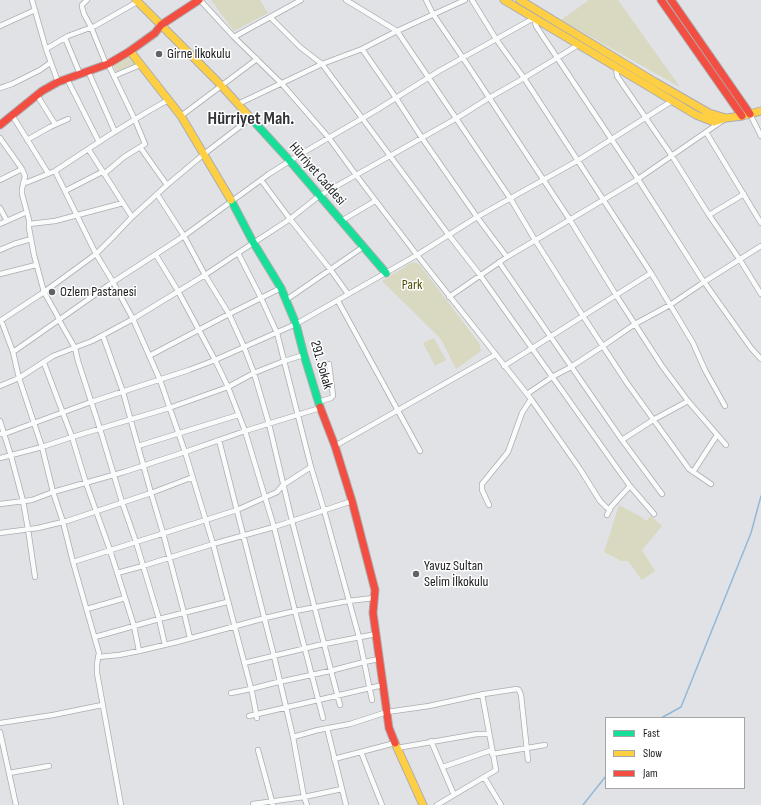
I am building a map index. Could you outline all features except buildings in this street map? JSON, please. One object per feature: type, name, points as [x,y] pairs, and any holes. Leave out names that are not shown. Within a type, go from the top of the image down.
[{"type":"street","points":[[32,0],[50,63],[58,82]]},
{"type":"street","points":[[65,191],[103,173],[124,157],[145,144],[84,14],[82,5],[87,0]]},
{"type":"street","points":[[0,125],[42,91],[58,82],[107,64],[130,51],[155,33],[161,25],[199,0],[282,84],[329,138],[375,201],[449,297],[531,400],[600,500],[610,510]]},
{"type":"street","points":[[234,37],[301,0]]},
{"type":"street","points":[[346,0],[397,31],[510,198],[583,316],[627,383],[689,469],[710,484]]},
{"type":"street","points":[[426,0],[570,220],[662,366],[726,445]]},
{"type":"street","points":[[238,104],[322,64],[362,49],[397,31],[465,0]]},
{"type":"street","points":[[472,0],[496,39],[524,78],[651,274],[693,343],[705,370],[725,406]]},
{"type":"street","points":[[504,0],[696,115],[714,122],[761,111]]},
{"type":"street","points":[[520,0],[702,109],[726,118]]},
{"type":"street","points":[[661,0],[742,116]]},
{"type":"street","points":[[671,0],[750,114],[761,136]]},
{"type":"street","points":[[46,49],[65,38],[91,27],[137,1]]},
{"type":"street","name":"Hürriyet Caddesi","points":[[137,1],[222,86],[290,161],[386,273]]},
{"type":"street","points":[[0,26],[35,10]]},
{"type":"street","points":[[13,352],[113,282],[184,236],[261,180],[290,161],[429,78],[534,18],[540,12]]},
{"type":"street","points":[[270,17],[300,47],[322,64],[480,275],[630,486],[654,514]]},
{"type":"street","points":[[534,18],[536,26],[612,139],[704,282],[751,348],[761,359]]},
{"type":"street","points":[[65,38],[80,74]]},
{"type":"street","points":[[0,386],[18,378],[53,356],[103,336],[205,275],[290,218],[319,196],[457,118],[578,44]]},
{"type":"street","points":[[362,49],[477,217],[507,257]]},
{"type":"street","name":"291. Sokak","points":[[130,51],[181,116],[232,201],[281,288],[296,324],[319,405],[352,501],[375,590],[373,614],[389,728],[423,805]]},
{"type":"street","points":[[181,116],[256,59]]},
{"type":"street","points":[[0,88],[12,84],[40,70],[50,63]]},
{"type":"street","points":[[114,76],[140,65]]},
{"type":"street","points":[[616,67],[617,76],[672,156],[761,294]]},
{"type":"street","points":[[88,71],[115,132]]},
{"type":"street","points":[[67,79],[99,142]]},
{"type":"street","points":[[37,95],[55,124]]},
{"type":"street","points":[[23,183],[55,171],[168,100]]},
{"type":"street","points":[[2,434],[91,402],[189,370],[296,324],[417,255],[448,234],[577,160],[672,101]]},
{"type":"street","points":[[12,115],[48,173]]},
{"type":"street","points":[[122,805],[97,673],[99,653],[95,637],[63,522],[53,492],[42,447],[18,378],[13,352],[1,321],[96,254],[132,217],[167,185],[251,118]]},
{"type":"street","points":[[449,297],[507,257],[638,179],[726,118]]},
{"type":"street","points":[[27,140],[55,124],[68,119]]},
{"type":"street","points":[[706,132],[761,223]]},
{"type":"street","points":[[0,138],[22,169],[25,176],[22,194],[29,220],[36,265],[44,292],[75,348],[122,502],[160,619],[165,645]]},
{"type":"street","points":[[0,149],[6,146]]},
{"type":"street","points":[[140,147],[167,185]]},
{"type":"street","points":[[88,150],[132,217]]},
{"type":"street","points":[[0,180],[22,169]]},
{"type":"street","points":[[55,171],[96,254],[133,318],[160,380],[179,433],[213,544],[257,716]]},
{"type":"street","points":[[261,180],[348,294]]},
{"type":"street","points":[[157,194],[184,236],[205,275],[229,314],[254,373],[269,424],[323,644],[340,705]]},
{"type":"street","points":[[709,215],[744,194]]},
{"type":"street","points":[[341,221],[375,201]]},
{"type":"street","points":[[29,224],[55,221],[123,203]]},
{"type":"street","points":[[0,208],[7,221]]},
{"type":"street","points":[[0,224],[27,212]]},
{"type":"street","points":[[0,250],[31,239]]},
{"type":"street","points":[[526,394],[552,377],[571,367],[635,324],[670,305],[761,246]]},
{"type":"street","points":[[286,300],[363,247]]},
{"type":"street","points":[[238,253],[277,333],[311,467],[359,637],[372,700]]},
{"type":"street","points":[[156,255],[178,291],[215,360],[228,387],[245,431],[274,527],[323,718]]},
{"type":"street","points":[[499,262],[622,440],[662,494]]},
{"type":"street","points":[[0,274],[36,265]]},
{"type":"street","points":[[504,366],[651,274]]},
{"type":"street","points":[[149,356],[281,288]]},
{"type":"street","points":[[338,300],[420,451]]},
{"type":"street","points":[[103,336],[138,446],[170,558],[190,638]]},
{"type":"street","points":[[0,458],[42,447],[169,408],[228,387],[254,373],[284,360],[304,355]]},
{"type":"street","points":[[334,446],[495,355]]},
{"type":"street","points":[[44,363],[72,437],[86,483],[110,550],[134,626],[139,651]]},
{"type":"street","points":[[0,504],[32,500],[53,492],[114,475],[245,431],[298,415],[319,405],[333,396],[329,364]]},
{"type":"street","points":[[489,505],[482,490],[482,484],[508,452],[522,414],[531,400]]},
{"type":"street","points":[[622,440],[688,400]]},
{"type":"street","points":[[138,446],[238,415]]},
{"type":"street","points":[[0,421],[2,434],[11,456],[23,501],[35,577]]},
{"type":"street","points":[[693,472],[717,435]]},
{"type":"street","points":[[219,440],[265,618],[293,737],[304,797],[307,805]]},
{"type":"street","points":[[74,562],[237,510],[277,492],[283,485],[311,467]]},
{"type":"street","points":[[0,533],[28,530],[63,522],[151,493],[193,477]]},
{"type":"street","points":[[607,515],[618,499],[630,486]]},
{"type":"street","points":[[117,573],[274,527],[352,501]]},
{"type":"street","points":[[87,609],[125,598]]},
{"type":"street","points":[[98,657],[118,655],[165,645],[295,611],[348,601],[374,598]]},
{"type":"street","points":[[95,637],[184,612],[227,602]]},
{"type":"street","points":[[244,663],[323,644],[376,634]]},
{"type":"street","points":[[231,693],[251,690],[379,659]]},
{"type":"street","points":[[249,716],[257,716],[286,707],[383,685]]},
{"type":"street","points":[[293,737],[327,728],[350,724],[387,712],[429,706],[482,694],[517,689],[521,695],[528,760]]},
{"type":"street","points":[[437,805],[496,770],[482,694]]},
{"type":"street","points":[[0,723],[54,715],[102,704]]},
{"type":"street","points":[[327,728],[346,805]]},
{"type":"street","points":[[0,732],[16,805]]},
{"type":"street","points":[[334,759],[396,745],[431,742],[477,734],[489,734]]},
{"type":"street","points":[[431,742],[454,795]]},
{"type":"street","points":[[443,767],[492,752],[545,746]]},
{"type":"street","points":[[258,750],[273,803]]},
{"type":"street","points":[[361,752],[382,805]]},
{"type":"street","points":[[9,773],[48,766]]},
{"type":"street","points":[[484,777],[500,805]]},
{"type":"street","points":[[253,804],[273,803],[342,789]]},
{"type":"green space","points":[[211,0],[260,0],[268,13],[234,31]]},
{"type":"green space","points":[[589,0],[618,0],[680,87],[561,20]]},
{"type":"green space","points":[[128,55],[135,64],[116,72],[113,65]]},
{"type":"green space","name":"Park","points":[[413,262],[419,264],[479,343],[481,351],[456,369],[441,339],[382,281]]},
{"type":"green space","points":[[434,338],[446,360],[435,366],[423,343]]},
{"type":"green space","points":[[619,505],[646,521],[651,516],[662,526],[642,550],[655,571],[642,580],[628,561],[621,561],[604,552]]},
{"type":"waterway","points":[[663,717],[681,707],[751,533],[761,496]]},
{"type":"waterway","points":[[583,805],[605,777]]},
{"type":"traffic: fast","points":[[248,115],[290,161],[386,273]]},
{"type":"traffic: fast","points":[[231,200],[253,242],[281,288],[296,324],[320,407]]},
{"type":"traffic: slow","points":[[136,0],[217,81],[248,115]]},
{"type":"traffic: slow","points":[[504,0],[696,115],[714,122],[761,111]]},
{"type":"traffic: slow","points":[[520,0],[709,113],[726,118]]},
{"type":"traffic: slow","points":[[130,51],[181,116],[231,200]]},
{"type":"traffic: slow","points":[[395,743],[423,805]]},
{"type":"traffic: jam","points":[[0,125],[42,91],[58,82],[108,64],[130,51],[155,33],[161,25],[199,0]]},
{"type":"traffic: jam","points":[[661,0],[742,116]]},
{"type":"traffic: jam","points":[[671,0],[750,114]]},
{"type":"traffic: jam","points":[[320,407],[335,446],[352,501],[375,590],[373,613],[389,728],[395,743]]},
{"type":"place","name":"Girne İlkokulu","points":[[159,54]]},
{"type":"place","name":"Ozlem Pastanesi","points":[[52,292]]},
{"type":"place","name":"Yavuz Sultan Selim İlkokulu","points":[[416,574]]},
{"type":"district","name":"Hürriyet Mah.","points":[[251,119]]}]
